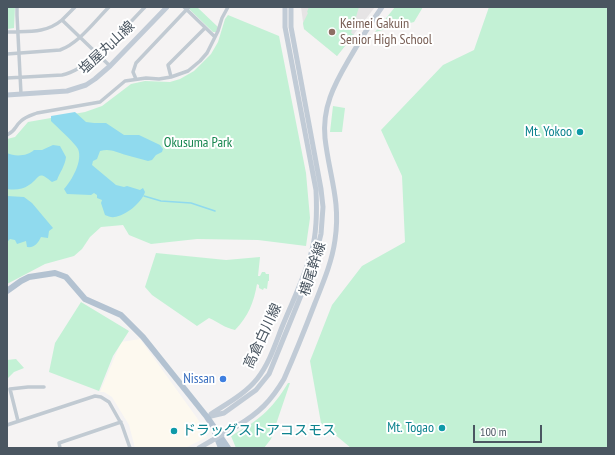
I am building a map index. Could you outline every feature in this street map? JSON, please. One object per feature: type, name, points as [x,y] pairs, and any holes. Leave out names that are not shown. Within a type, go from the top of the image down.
[{"type":"main road","points":[[7,291],[29,277],[55,273],[66,277],[90,303],[115,311],[121,315],[131,324],[207,417],[228,448]]},
{"type":"main road","points":[[207,417],[221,448]]},
{"type":"street","points":[[18,7],[21,94]]},
{"type":"street","points":[[7,32],[43,31],[55,26],[75,7]]},
{"type":"street","points":[[7,54],[60,50],[69,46],[80,37],[109,7]]},
{"type":"street","points":[[7,78],[71,73],[81,68],[98,55],[145,7]]},
{"type":"street","name":"塩屋丸山線","points":[[7,95],[62,92],[86,85],[110,66],[166,7]]},
{"type":"street","points":[[7,135],[15,131],[21,121],[37,113],[100,102],[125,81],[171,77],[188,71],[206,54],[228,7]]},
{"type":"street","name":"高倉白川線","points":[[207,417],[244,391],[256,380],[267,364],[312,250],[316,221],[316,190],[284,27],[285,7]]},
{"type":"street","name":"高倉白川線","points":[[207,417],[224,412],[249,395],[256,390],[269,374],[313,266],[321,234],[323,207],[321,189],[291,27],[291,7]]},
{"type":"street","name":"横尾幹線","points":[[203,447],[253,416],[267,404],[277,391],[284,379],[326,277],[335,241],[337,218],[335,193],[325,138],[324,126],[326,110],[338,77],[365,31],[382,7]]},
{"type":"street","points":[[136,80],[133,72],[136,63],[187,8],[215,37]]},
{"type":"street","points":[[62,20],[110,66]]},
{"type":"street","points":[[171,77],[168,66],[205,28]]},
{"type":"street","points":[[18,421],[10,389],[44,387]]},
{"type":"street","points":[[7,425],[95,396],[101,397],[109,402],[121,422],[130,448]]},
{"type":"street","points":[[60,448],[59,443],[121,422]]},
{"type":"shaded area","name":"Keimei Gakuin Senior High School","points":[[301,7],[375,7],[337,56],[304,29]]},
{"type":"shaded area","points":[[140,339],[197,418],[207,437],[185,448],[135,448],[129,425],[112,397],[104,392],[100,392],[121,342]]},
{"type":"green space","points":[[7,7],[15,7],[14,28],[7,29]]},
{"type":"green space","points":[[187,7],[197,7],[218,27],[216,32],[213,32]]},
{"type":"green space","name":"Keimei Gakuin Senior High School","points":[[309,7],[359,7],[351,33],[354,35],[337,56],[304,29],[303,23]]},
{"type":"green space","points":[[395,7],[423,7],[414,22],[375,32]]},
{"type":"green space","points":[[489,7],[608,7],[608,448],[351,448],[321,423],[310,361],[332,305],[362,266],[405,242],[402,176],[381,130],[443,65],[474,50]]},
{"type":"green space","name":"Okusuma Park","points":[[228,15],[279,36],[306,173],[310,218],[306,246],[258,240],[197,239],[151,244],[129,235],[123,225],[101,227],[90,237],[82,249],[74,256],[45,264],[7,284],[7,139],[15,137],[28,122],[85,112],[102,106],[131,84],[145,81],[170,82],[180,79],[194,71],[211,54],[218,42],[225,19]]},
{"type":"green space","points":[[333,106],[345,108],[342,132],[330,132]]},
{"type":"green space","points":[[156,253],[226,260],[260,257],[258,276],[260,276],[262,272],[269,274],[267,289],[264,288],[263,290],[259,288],[259,285],[257,284],[250,309],[244,320],[235,330],[209,318],[197,326],[152,295],[145,287]]},
{"type":"green space","points":[[81,302],[129,331],[113,356],[99,391],[49,372],[55,343]]},
{"type":"green space","points":[[16,359],[24,368],[14,372],[7,379],[7,360]]},
{"type":"green space","points":[[288,383],[290,383],[271,439],[264,448],[236,448],[231,436],[264,414],[276,401]]},
{"type":"water","points":[[75,112],[86,122],[106,123],[124,135],[139,135],[160,145],[163,149],[162,152],[156,155],[152,160],[148,161],[107,150],[100,151],[97,159],[93,161],[92,165],[116,185],[124,187],[127,186],[140,190],[143,188],[145,192],[141,200],[133,208],[119,216],[110,217],[105,215],[101,203],[102,200],[97,198],[97,195],[94,193],[91,195],[67,194],[64,189],[76,170],[79,154],[78,149],[73,143],[51,121],[51,116]]},
{"type":"water","points":[[53,145],[60,146],[66,157],[64,166],[57,180],[52,182],[41,175],[24,188],[7,189],[7,153],[14,155],[25,155],[34,150],[42,150]]},
{"type":"water","points":[[7,196],[24,197],[32,203],[53,228],[49,231],[48,238],[41,237],[36,245],[32,247],[27,247],[26,241],[17,244],[15,240],[10,239],[7,242]]},
{"type":"waterway","points":[[144,196],[161,201],[191,203],[215,211]]},
{"type":"place","name":"Keimei Gakuin Senior High School","points":[[332,32]]},
{"type":"place","name":"Mt. Yokoo","points":[[580,132]]},
{"type":"place","name":"Nissan","points":[[223,379]]},
{"type":"place","name":"Mt. Togao","points":[[442,428]]},
{"type":"place","name":"ドラッグストアコスモス","points":[[174,431]]}]
